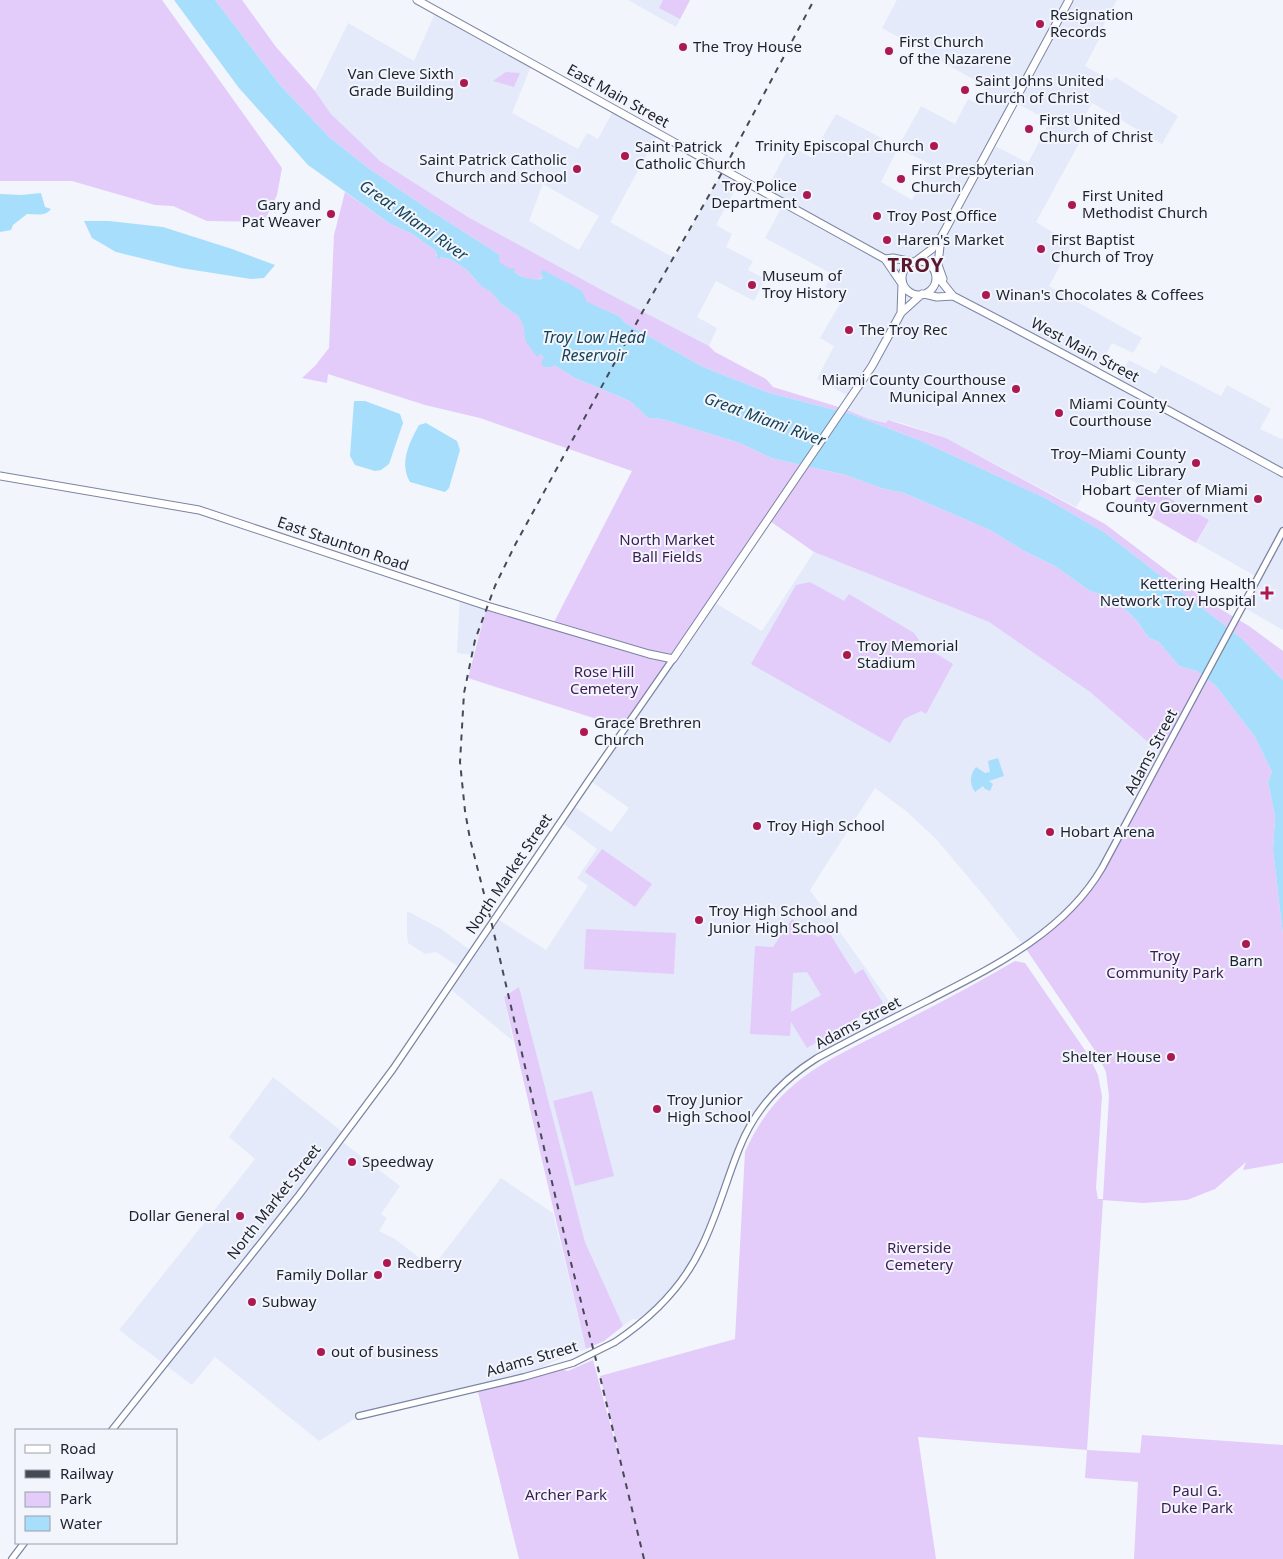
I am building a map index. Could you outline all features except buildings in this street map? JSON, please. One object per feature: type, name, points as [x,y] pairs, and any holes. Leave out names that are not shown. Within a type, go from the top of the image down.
[{"type":"main road","name":"East Main Street","points":[[417,0],[885,259]]},
{"type":"main road","points":[[902,293],[901,280],[905,269],[938,243],[1069,0]]},
{"type":"main road","points":[[901,313],[932,289],[936,281],[940,246],[938,243]]},
{"type":"main road","points":[[885,259],[893,258],[928,262],[953,296]]},
{"type":"main road","points":[[885,259],[912,292],[924,296],[953,296]]},
{"type":"main road","points":[[938,260],[947,289]]},
{"type":"main road","points":[[901,280],[901,313]]},
{"type":"main road","name":"West Main Street","points":[[953,296],[1117,382],[1283,473]]},
{"type":"main road","name":"North Market Street","points":[[673,659],[773,509],[872,366],[901,313]]},
{"type":"main road","name":"East Staunton Road","points":[[0,476],[199,510],[487,606],[649,654],[673,659]]},
{"type":"street","name":"Adams Street","points":[[359,1416],[573,1363],[615,1342],[655,1312],[688,1272],[708,1233],[744,1136],[757,1114],[786,1081],[812,1061],[983,971],[1034,940],[1066,914],[1084,895],[1097,877],[1283,531]]},
{"type":"street","name":"North Market Street","points":[[113,1429],[299,1195],[393,1069],[673,659]]},
{"type":"street","points":[[12,1559],[23,1544]]},
{"type":"shaded area","points":[[628,0],[690,0],[676,27]]},
{"type":"shaded area","points":[[897,0],[1117,0],[1085,66],[1112,81],[1115,77],[1178,116],[1162,144],[1092,103],[1075,134],[1082,138],[1036,222],[1072,244],[1049,286],[1142,338],[1133,353],[1112,343],[1097,371],[1116,382],[1129,360],[1156,374],[1161,365],[1221,396],[1227,385],[1271,409],[1260,429],[1281,439],[1283,438],[1283,630],[1243,607],[1259,578],[1197,543],[1209,520],[1144,484],[1143,486],[1112,470],[1101,490],[1090,485],[1076,507],[946,438],[902,423],[888,420],[886,423],[869,419],[842,408],[850,397],[817,379],[834,346],[820,338],[844,297],[825,287],[832,274],[765,238],[784,203],[765,192],[790,146],[811,157],[836,114],[898,147],[921,106],[955,124],[968,99],[978,104],[987,87],[882,28]],"holes":[[[1014,102],[1050,121],[1028,163],[991,144]],[[898,148],[932,165],[912,200],[881,182]]]},
{"type":"shaded area","points":[[436,11],[532,64],[512,113],[578,149],[587,133],[598,139],[614,109],[658,134],[610,222],[674,258],[724,169],[741,179],[716,225],[732,234],[726,247],[753,261],[748,270],[765,279],[754,301],[716,281],[697,317],[717,328],[709,346],[468,217],[380,161],[331,114],[315,91],[348,23],[414,61]],"holes":[[[543,184],[599,216],[579,250],[529,221]]]},
{"type":"shaded area","name":"Troy High School and Junior High School","points":[[814,552],[989,622],[1090,692],[1163,755],[1102,868],[1079,901],[1024,946],[936,839],[906,811],[875,788],[810,890],[899,1015],[827,1053],[786,1081],[750,1125],[694,1261],[646,1320],[632,1319],[623,1326],[585,1242],[519,988],[504,997],[513,1041],[449,988],[462,969],[436,952],[425,954],[408,943],[407,911],[441,929],[473,952],[496,918],[546,950],[588,886],[577,878],[597,849],[561,822],[572,805],[611,832],[629,808],[589,780],[712,601],[762,631]]},
{"type":"shaded area","points":[[460,597],[487,606],[473,655],[457,653]]},
{"type":"shaded area","points":[[273,1077],[344,1133],[340,1140],[400,1186],[381,1214],[387,1218],[379,1231],[395,1239],[432,1268],[501,1178],[553,1213],[586,1349],[552,1362],[524,1377],[359,1416],[319,1441],[215,1357],[192,1385],[119,1330],[255,1159],[229,1137]]},
{"type":"green space","points":[[0,0],[162,0],[282,168],[277,195],[264,222],[207,221],[173,206],[155,205],[72,181],[0,181]]},
{"type":"green space","points":[[215,0],[242,0],[276,47],[315,91],[331,114],[380,161],[468,217],[709,346],[715,352],[766,379],[773,387],[842,408],[869,419],[886,423],[888,420],[946,438],[1105,524],[1207,601],[1249,626],[1283,651],[1283,680],[1241,638],[1104,532],[1045,498],[921,441],[851,414],[769,393],[703,367],[625,323],[619,316],[586,302],[543,277],[538,279],[526,278],[498,262],[500,255],[368,168],[329,137],[280,85]]},
{"type":"green space","points":[[663,0],[690,0],[680,19],[659,8]]},
{"type":"green space","points":[[506,72],[520,73],[514,87],[493,81]]},
{"type":"green space","points":[[345,192],[389,223],[412,234],[436,251],[436,256],[452,260],[467,270],[481,286],[491,292],[500,303],[518,316],[523,325],[525,340],[538,354],[575,378],[630,401],[648,418],[662,419],[740,443],[771,458],[846,475],[881,488],[904,493],[990,530],[1024,551],[1055,566],[1090,591],[1108,596],[1122,606],[1138,622],[1149,638],[1159,642],[1179,666],[1197,671],[1216,686],[1255,737],[1272,772],[1268,782],[1275,816],[1273,850],[1283,935],[1283,1163],[1243,1170],[1246,1162],[1215,1189],[1187,1200],[1143,1203],[1103,1200],[1087,1450],[918,1437],[936,1559],[519,1559],[477,1388],[557,1368],[568,1371],[593,1360],[626,1483],[600,1376],[735,1339],[745,1152],[758,1127],[773,1106],[807,1074],[827,1062],[1015,961],[1025,963],[1089,1056],[1098,1075],[1102,1096],[1096,1188],[1098,1199],[1103,1199],[1109,1096],[1106,1072],[1096,1052],[1024,946],[1047,931],[1092,884],[1163,755],[1090,692],[989,622],[814,552],[767,519],[625,728],[468,678],[487,606],[552,626],[632,471],[480,418],[425,405],[328,374],[327,383],[302,378],[315,366],[329,348],[334,235]]},
{"type":"green space","points":[[1144,484],[1209,520],[1196,543],[1132,506]]},
{"type":"green space","name":"Troy Memorial Stadium","points":[[810,582],[844,601],[849,594],[914,633],[923,646],[953,664],[926,714],[921,711],[904,719],[890,743],[751,664],[796,585]]},
{"type":"green space","points":[[602,849],[652,884],[635,907],[585,872]]},
{"type":"green space","points":[[792,919],[818,937],[828,931],[855,974],[863,969],[883,1003],[807,1048],[791,1022],[790,1036],[750,1034],[755,946],[773,947]],"holes":[[[807,972],[821,995],[791,1012],[793,973]]]},
{"type":"green space","points":[[586,929],[676,933],[674,974],[584,969]]},
{"type":"green space","points":[[519,987],[585,1242],[623,1326],[604,1341],[586,1349],[504,997]]},
{"type":"green space","points":[[592,1091],[614,1176],[575,1186],[553,1101]]},
{"type":"green space","name":"Paul G. Duke Park","points":[[1142,1435],[1283,1445],[1283,1559],[1134,1559],[1138,1482],[1085,1478],[1087,1450],[1140,1453]]},
{"type":"water","name":"Troy Low Head Reservoir","points":[[174,0],[215,0],[280,85],[329,137],[368,168],[500,255],[499,262],[510,269],[515,268],[514,272],[517,274],[527,278],[541,279],[543,277],[541,272],[543,270],[582,291],[587,302],[619,316],[625,323],[703,367],[769,393],[851,414],[921,441],[1045,498],[1104,532],[1241,638],[1283,680],[1283,935],[1273,850],[1275,816],[1268,782],[1272,772],[1255,737],[1216,686],[1197,671],[1179,666],[1159,642],[1149,638],[1138,622],[1122,606],[1108,596],[1090,591],[1055,566],[1024,551],[990,530],[904,493],[881,488],[846,475],[771,458],[740,443],[662,419],[648,418],[630,401],[575,378],[554,365],[544,367],[541,363],[544,357],[540,354],[537,357],[525,340],[523,325],[518,316],[500,303],[491,292],[481,286],[467,270],[452,260],[441,257],[437,259],[436,251],[412,234],[389,223],[308,165],[239,88]]},
{"type":"water","points":[[41,193],[45,207],[51,209],[49,212],[27,214],[13,225],[11,230],[0,232],[0,194],[21,195]]},
{"type":"water","points":[[84,221],[109,221],[163,227],[275,265],[264,278],[251,279],[181,268],[116,252],[92,238]]},
{"type":"water","points":[[354,401],[365,401],[400,414],[403,423],[389,464],[381,470],[375,471],[355,465],[350,456]]},
{"type":"water","points":[[426,423],[457,441],[460,450],[449,488],[445,492],[410,482],[405,468],[405,460],[412,439],[419,425]]},
{"type":"water","points":[[998,758],[1004,776],[989,781],[993,784],[990,791],[983,786],[975,792],[971,779],[976,767],[985,773],[990,772],[988,761]]},
{"type":"railway","points":[[644,1559],[470,839],[460,762],[464,693],[475,640],[495,586],[515,545],[643,311],[724,169],[814,0]]},
{"type":"place","name":"Resignation Records","points":[[1040,24]]},
{"type":"place","name":"The Troy House","points":[[683,47]]},
{"type":"place","name":"First Church of the Nazarene","points":[[889,51]]},
{"type":"place","name":"Van Cleve Sixth Grade Building","points":[[464,83]]},
{"type":"place","name":"Saint Johns United Church of Christ","points":[[965,90]]},
{"type":"place","name":"First United Church of Christ","points":[[1029,129]]},
{"type":"place","name":"Trinity Episcopal Church","points":[[934,146]]},
{"type":"place","name":"Saint Patrick Catholic Church","points":[[625,156]]},
{"type":"place","name":"Saint Patrick Catholic Church and School","points":[[577,169]]},
{"type":"place","name":"First Presbyterian Church","points":[[901,179]]},
{"type":"place","name":"Troy Police Department","points":[[807,195]]},
{"type":"place","name":"First United Methodist Church","points":[[1072,205]]},
{"type":"place","name":"Gary and Pat Weaver","points":[[331,214]]},
{"type":"place","name":"Troy Post Office","points":[[877,216]]},
{"type":"place","name":"Haren's Market","points":[[887,240]]},
{"type":"place","name":"First Baptist Church of Troy","points":[[1041,249]]},
{"type":"place","name":"Museum of Troy History","points":[[752,285]]},
{"type":"place","name":"Winan's Chocolates & Coffees","points":[[986,295]]},
{"type":"place","name":"The Troy Rec","points":[[849,330]]},
{"type":"place","name":"Miami County Courthouse Municipal Annex","points":[[1016,389]]},
{"type":"place","name":"Miami County Courthouse","points":[[1059,413]]},
{"type":"place","name":"Troy–Miami County Public Library","points":[[1196,463]]},
{"type":"place","name":"Hobart Center of Miami County Government","points":[[1258,499]]},
{"type":"place","name":"Kettering Health Network Troy Hospital","points":[[1267,593]]},
{"type":"place","name":"Troy Memorial Stadium","points":[[847,655]]},
{"type":"place","name":"Grace Brethren Church","points":[[584,732]]},
{"type":"place","name":"Troy High School","points":[[757,826]]},
{"type":"place","name":"Hobart Arena","points":[[1050,832]]},
{"type":"place","name":"Troy High School and Junior High School","points":[[699,920]]},
{"type":"place","name":"Barn","points":[[1246,944]]},
{"type":"place","name":"Shelter House","points":[[1171,1057]]},
{"type":"place","name":"Troy Junior High School","points":[[657,1109]]},
{"type":"place","name":"Speedway","points":[[352,1162]]},
{"type":"place","name":"Dollar General","points":[[240,1216]]},
{"type":"place","name":"Redberry","points":[[387,1263]]},
{"type":"place","name":"Family Dollar","points":[[378,1275]]},
{"type":"place","name":"Subway","points":[[252,1302]]},
{"type":"place","name":"out of business","points":[[321,1352]]},
{"type":"district","name":"TROY","points":[[916,265]]},
{"type":"water label","name":"Great Miami River","points":[[414,220]]},
{"type":"water label","name":"Great Miami River","points":[[765,419]]},
{"type":"park label","name":"North Market Ball Fields","points":[[667,548]]},
{"type":"park label","name":"Rose Hill Cemetery","points":[[604,680]]},
{"type":"park label","name":"Troy Community Park","points":[[1165,964]]},
{"type":"park label","name":"Riverside Cemetery","points":[[919,1256]]},
{"type":"park label","name":"Archer Park","points":[[566,1495]]}]
